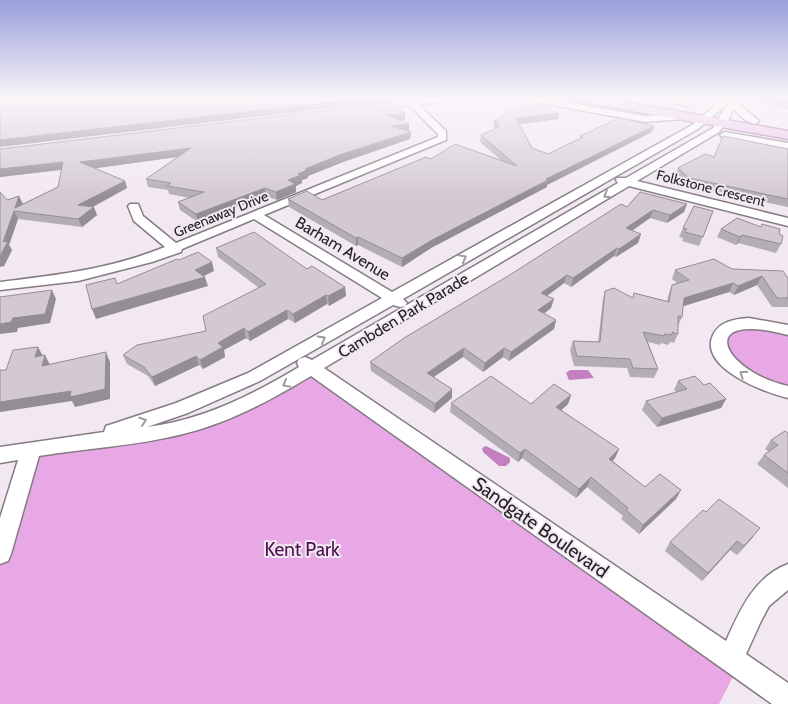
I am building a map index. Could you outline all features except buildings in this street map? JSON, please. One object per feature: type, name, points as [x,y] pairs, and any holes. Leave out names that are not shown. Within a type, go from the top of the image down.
[{"type":"main road","points":[[771,132],[788,135]]},
{"type":"street","name":"Greenaway Drive","points":[[0,286],[97,273],[176,249],[450,138],[442,132]]},
{"type":"street","name":"Cambden Park Parade","points":[[80,442],[205,399],[254,377],[610,176],[665,132]]},
{"type":"street","points":[[703,132],[707,135]]},
{"type":"street","name":"Cambden Park Parade","points":[[0,455],[80,442],[155,433],[202,421],[262,397],[313,369],[713,132]]},
{"type":"street","points":[[740,132],[762,142],[788,146]]},
{"type":"street","points":[[748,132],[762,142]]},
{"type":"street","name":"Folkstone Crescent","points":[[610,176],[666,194],[788,222]]},
{"type":"street","points":[[134,206],[138,218],[176,249]]},
{"type":"street","name":"Barham Avenue","points":[[257,216],[411,310]]},
{"type":"street","points":[[788,330],[762,323],[746,323],[733,325],[723,331],[719,340],[721,352],[725,358],[745,376],[764,385],[788,392]]},
{"type":"street","name":"Sandgate Boulevard","points":[[294,355],[788,699]]},
{"type":"street","points":[[0,554],[30,450]]},
{"type":"street","points":[[731,659],[752,612],[761,598],[788,575]]},
{"type":"green space","points":[[733,325],[788,330],[788,392],[730,364],[723,331]]},
{"type":"green space","name":"Kent Park","points":[[313,369],[739,665],[719,704],[0,704],[0,554],[31,450],[184,427]]},
{"type":"shaded area","points":[[570,370],[588,370],[594,378],[569,380],[566,373]]},
{"type":"shaded area","points":[[486,446],[510,458],[510,462],[506,466],[499,466],[483,452],[482,448]]}]
